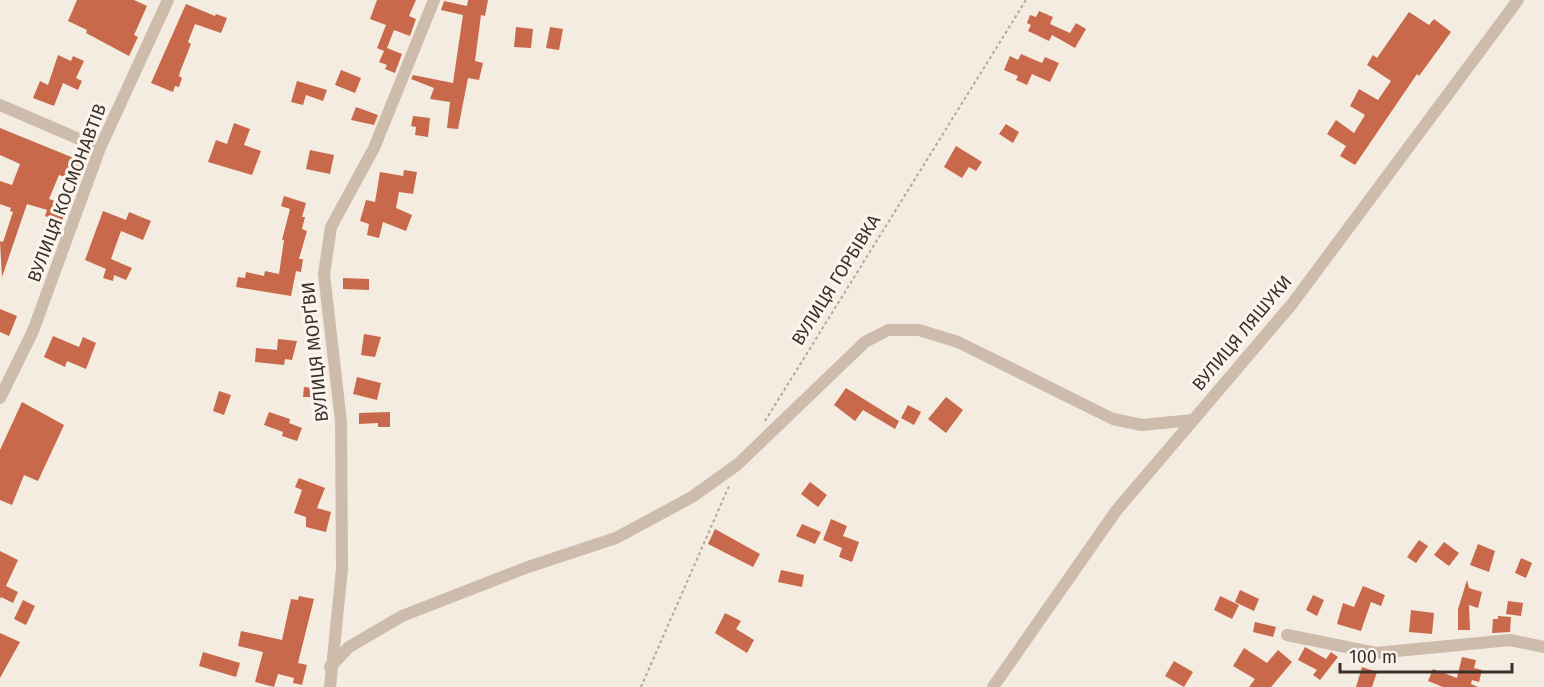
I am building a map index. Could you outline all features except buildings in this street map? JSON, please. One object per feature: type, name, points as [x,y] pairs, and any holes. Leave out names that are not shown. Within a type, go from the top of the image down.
[{"type":"street","name":"ВУЛИЦЯ КОСМОНАВТІВ","points":[[0,398],[33,331],[100,148],[168,0]]},
{"type":"street","name":"ВУЛИЦЯ МОРҐВИ","points":[[330,687],[330,666],[342,569],[341,422],[324,274],[331,227],[374,148],[434,0]]},
{"type":"street","name":"ВУЛИЦЯ ЛЯШУКИ","points":[[993,687],[1116,511],[1292,304],[1518,0]]},
{"type":"street","points":[[1,109],[100,148]]},
{"type":"street","points":[[330,666],[349,647],[402,616],[528,567],[616,538],[692,497],[738,464],[865,342],[888,330],[919,330],[958,342],[1113,419],[1142,425],[1193,420]]},
{"type":"street","points":[[1287,635],[1376,653],[1510,640],[1544,647]]},
{"type":"path","name":"ВУЛИЦЯ ГОРБІВКА","points":[[763,424],[1026,0]]},
{"type":"path","points":[[641,687],[729,486]]}]
